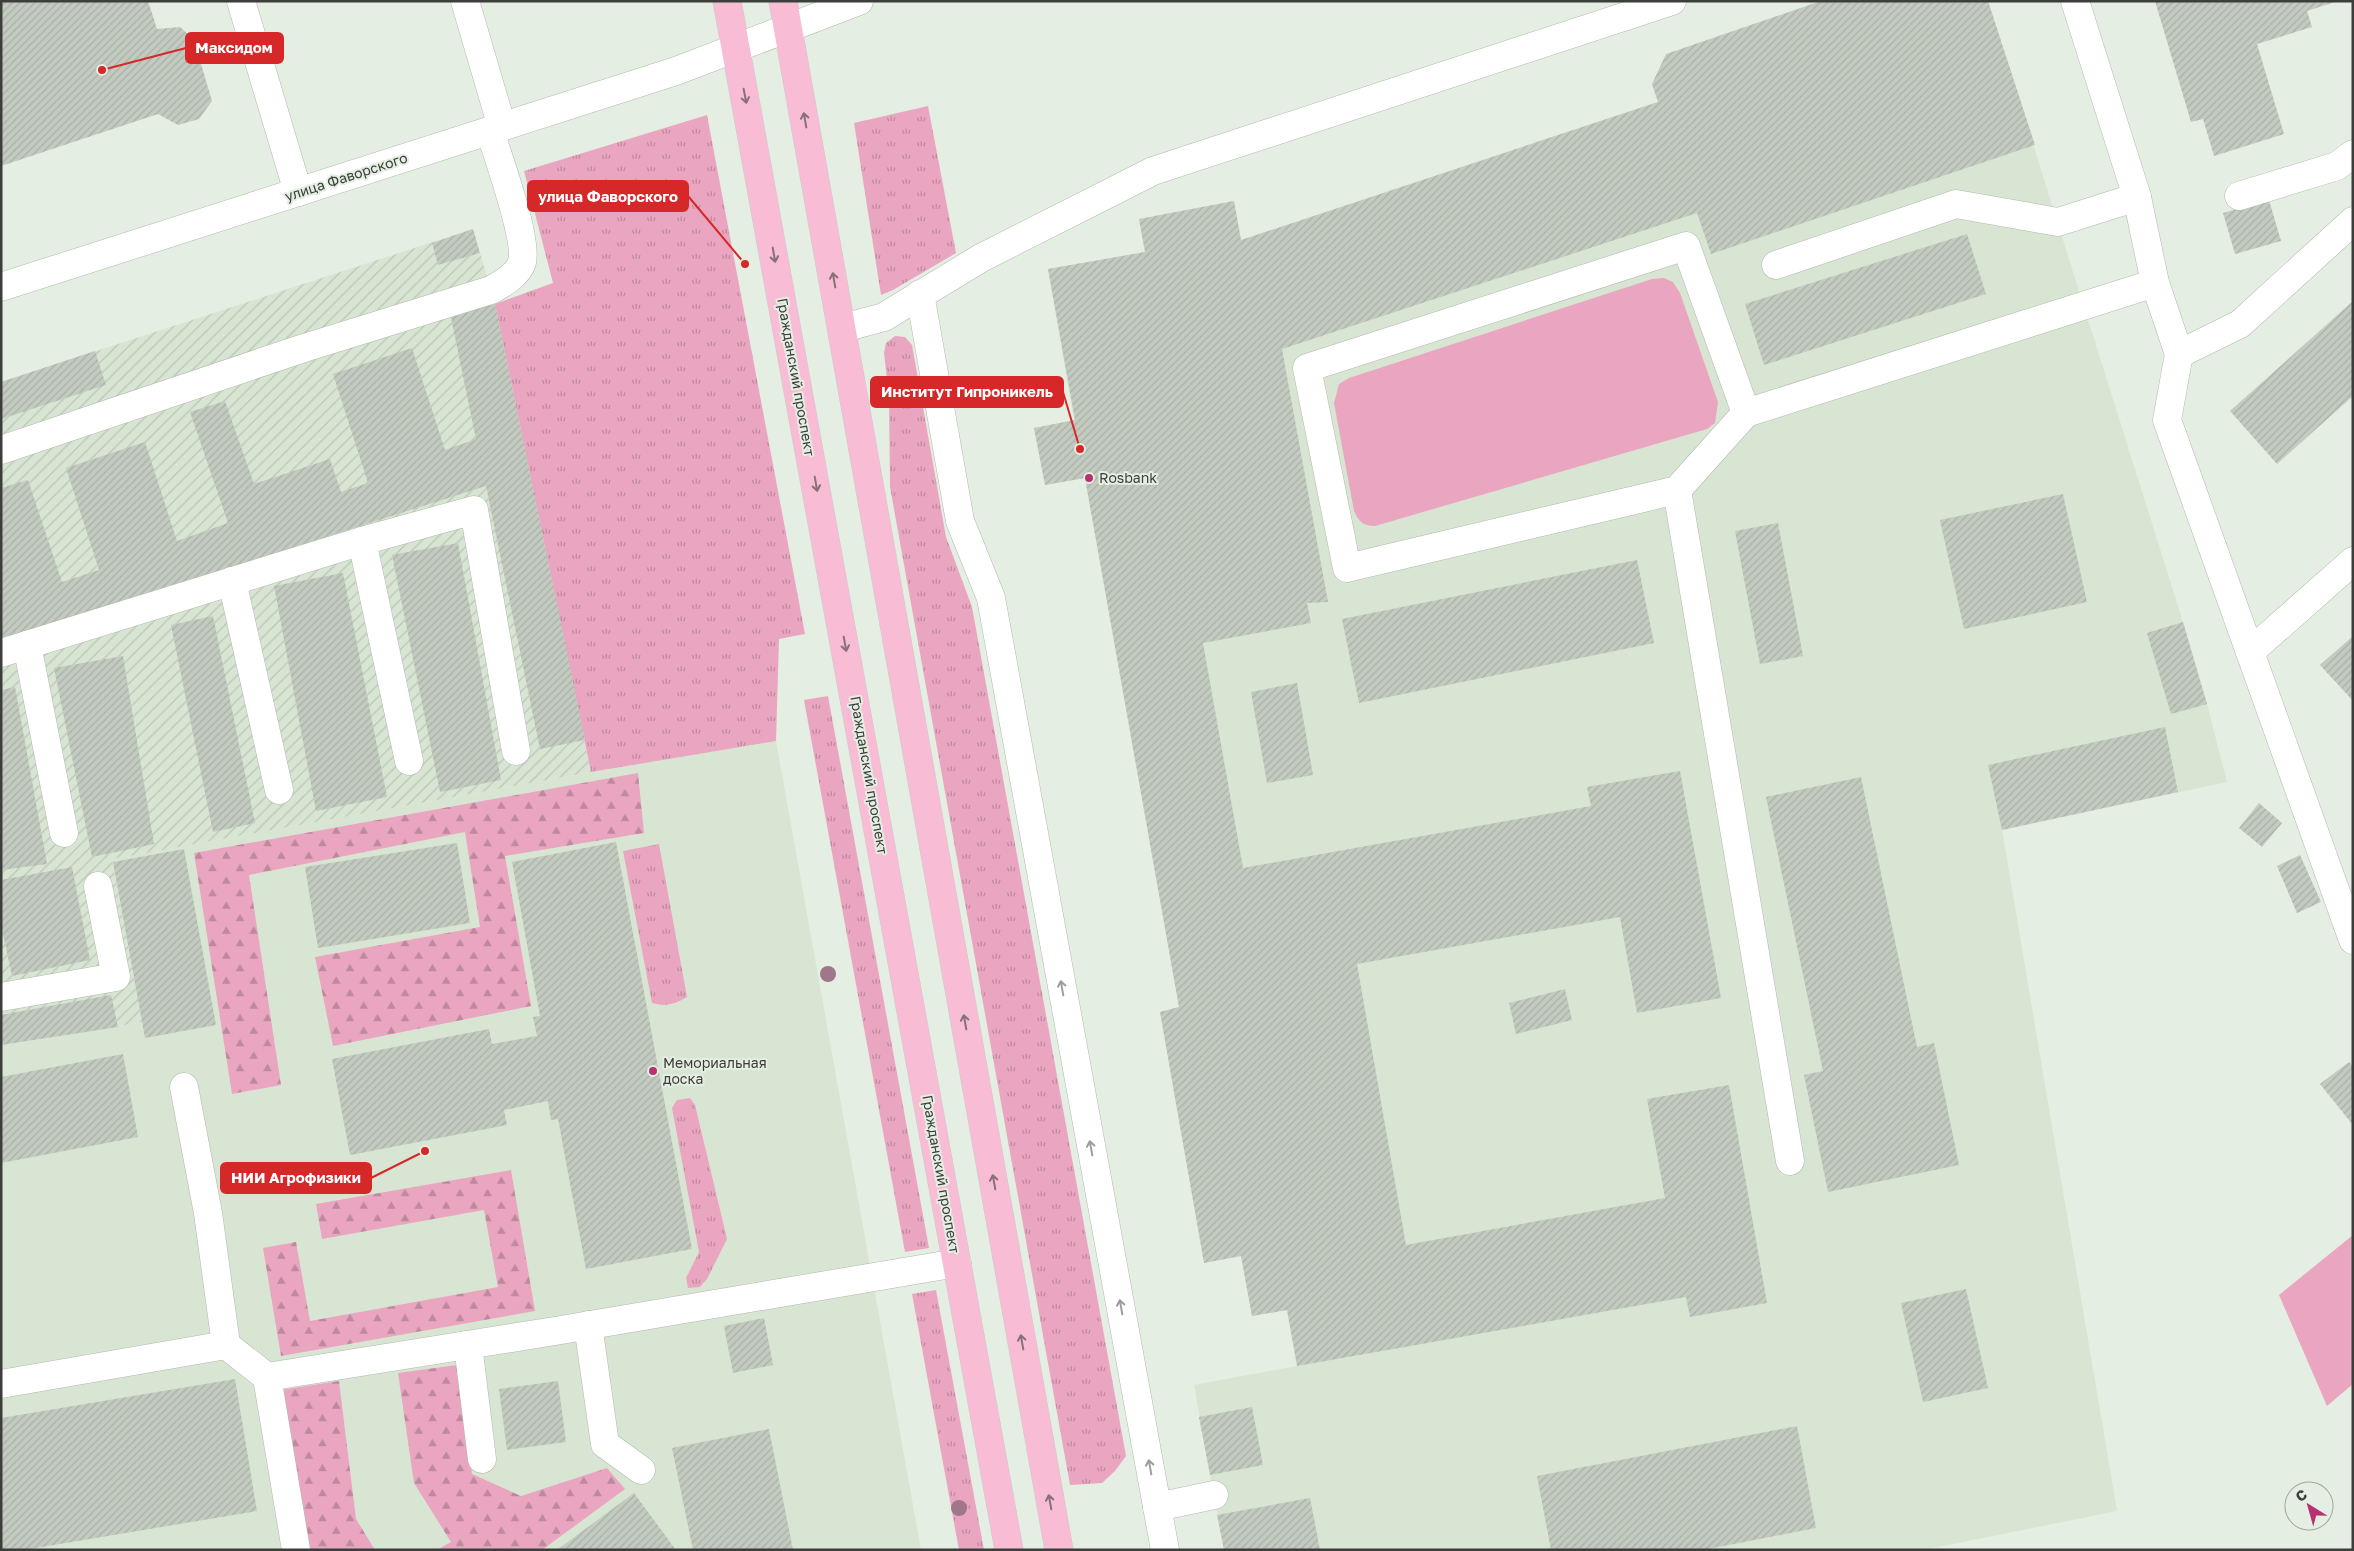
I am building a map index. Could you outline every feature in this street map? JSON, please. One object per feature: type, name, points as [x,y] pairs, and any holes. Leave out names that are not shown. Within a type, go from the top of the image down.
[{"type":"main road","name":"Гражданский проспект","points":[[727,1],[1010,1550]]},
{"type":"main road","points":[[783,1],[843,328],[1059,1550]]},
{"type":"street","points":[[241,1],[298,192]]},
{"type":"street","points":[[1,450],[304,348],[491,290],[507,281],[522,263],[522,242],[465,1]]},
{"type":"street","name":"улица Фаворского","points":[[1,287],[676,71],[859,1]]},
{"type":"street","points":[[843,328],[884,317],[981,258],[1152,172],[1672,1]]},
{"type":"street","points":[[2075,1],[2138,197],[2155,283],[2179,354],[2166,420],[2250,652],[2346,896],[2353,940]]},
{"type":"street","points":[[2239,196],[2337,166],[2353,154]]},
{"type":"street","points":[[1776,265],[1956,204],[2058,222],[2138,197]]},
{"type":"street","points":[[2179,354],[2240,324],[2353,222]]},
{"type":"street","points":[[1746,413],[1686,246],[1307,368],[1347,568],[1677,490],[1746,413],[2155,283]]},
{"type":"street","points":[[920,294],[960,521],[991,598],[1164,1550]]},
{"type":"street","points":[[1677,490],[1790,1162]]},
{"type":"street","points":[[1,653],[362,541],[474,510],[516,751]]},
{"type":"street","points":[[362,541],[409,761]]},
{"type":"street","points":[[2250,652],[2353,561]]},
{"type":"street","points":[[232,581],[279,790]]},
{"type":"street","points":[[27,645],[64,833]]},
{"type":"street","points":[[1,997],[116,977],[98,886]]},
{"type":"street","points":[[184,1086],[208,1212],[226,1345],[267,1377],[296,1550]]},
{"type":"street","points":[[267,1377],[468,1346],[957,1263]]},
{"type":"street","points":[[588,1325],[605,1444],[641,1470]]},
{"type":"street","points":[[1,1384],[226,1345]]},
{"type":"street","points":[[468,1346],[482,1460]]},
{"type":"street","points":[[1157,1507],[1214,1495]]},
{"type":"shaded area","points":[[1821,1],[1988,1],[2183,622],[2227,782],[2002,830],[2117,1511],[1923,1550],[1224,1550],[1194,1385],[1297,1366],[1287,1310],[1252,1316],[1241,1256],[1204,1263],[1160,1012],[1179,1007],[1085,478],[1045,485],[1034,428],[1074,420],[1048,269],[1145,252],[1139,219],[1234,201],[1241,240],[1658,102]]},
{"type":"shaded area","points":[[473,229],[495,304],[591,772],[112,859],[142,1022],[1,1045],[1,382]]},
{"type":"shaded area","points":[[776,741],[921,1550],[1,1550],[1,1045],[142,1022],[112,859],[591,772]]},
{"type":"green space","points":[[928,106],[956,253],[893,290],[881,295],[854,123]]},
{"type":"green space","points":[[707,115],[805,634],[779,639],[776,741],[591,772],[495,304],[553,283],[524,171]]},
{"type":"green space","points":[[1664,278],[1673,282],[1680,293],[1718,402],[1715,423],[1707,429],[1375,526],[1364,524],[1360,521],[1354,511],[1334,403],[1339,384],[1349,378],[1652,279]]},
{"type":"green space","points":[[895,336],[905,337],[912,345],[946,537],[972,607],[1126,1456],[1115,1471],[1102,1483],[1070,1485],[890,487],[889,396],[884,353],[886,343]]},
{"type":"green space","points":[[828,696],[929,1248],[905,1252],[804,700]]},
{"type":"green space","points":[[638,773],[644,833],[505,856],[531,1006],[333,1046],[315,957],[480,927],[465,832],[249,875],[281,1085],[232,1094],[194,853]]},
{"type":"green space","points":[[659,844],[687,997],[666,1005],[652,1003],[623,851]]},
{"type":"green space","points":[[690,1098],[695,1105],[727,1239],[707,1279],[700,1287],[688,1288],[686,1278],[699,1252],[672,1108],[677,1100]]},
{"type":"green space","points":[[511,1170],[535,1311],[281,1356],[263,1248],[296,1242],[310,1321],[498,1287],[484,1210],[322,1239],[316,1204]]},
{"type":"green space","points":[[2353,1235],[2353,1384],[2327,1406],[2279,1295]]},
{"type":"green space","points":[[936,1290],[984,1550],[959,1550],[912,1294]]},
{"type":"green space","points":[[457,1365],[472,1474],[521,1496],[607,1468],[625,1489],[542,1550],[437,1550],[451,1542],[414,1483],[398,1373]]},
{"type":"green space","points":[[339,1381],[356,1519],[375,1550],[309,1550],[280,1390]]},
{"type":"building","points":[[1,1],[148,1],[157,29],[180,27],[194,40],[212,101],[199,119],[178,125],[158,114],[1,166]]},
{"type":"building","points":[[1821,1],[1988,1],[2035,145],[1711,254],[1697,213],[1282,349],[1328,602],[1307,603],[1311,623],[1203,643],[1243,868],[1591,806],[1587,787],[1680,771],[1721,998],[1637,1013],[1620,917],[1357,964],[1406,1245],[1665,1198],[1647,1099],[1729,1085],[1767,1303],[1690,1317],[1686,1297],[1297,1366],[1287,1310],[1252,1316],[1241,1256],[1204,1263],[1160,1012],[1179,1007],[1085,478],[1045,485],[1034,428],[1075,420],[1048,269],[1145,252],[1139,219],[1234,201],[1241,240],[1658,102],[1652,84],[1666,54]]},
{"type":"building","points":[[2155,1],[2338,1],[2307,11],[2312,27],[2257,44],[2284,134],[2214,156],[2203,119],[2191,122]]},
{"type":"building","points":[[2269,200],[2281,241],[2235,254],[2223,213]]},
{"type":"building","points":[[473,229],[480,253],[438,265],[432,243]]},
{"type":"building","points":[[1967,234],[1986,294],[1764,365],[1745,304]]},
{"type":"building","points":[[2353,301],[2353,396],[2277,464],[2230,411]]},
{"type":"building","points":[[495,304],[585,740],[540,749],[486,486],[1,640],[1,488],[28,480],[62,582],[99,570],[66,468],[145,442],[177,541],[228,523],[190,412],[225,401],[254,484],[330,459],[341,492],[368,483],[333,374],[412,348],[445,450],[476,439],[450,313]]},
{"type":"building","points":[[95,351],[106,385],[1,419],[1,382]]},
{"type":"building","points":[[2063,494],[2087,602],[1964,629],[1940,520]]},
{"type":"building","points":[[1778,523],[1803,656],[1760,664],[1735,531]]},
{"type":"building","points":[[458,543],[501,780],[440,792],[392,555]]},
{"type":"building","points":[[1637,560],[1654,643],[1359,703],[1342,619]]},
{"type":"building","points":[[343,573],[387,797],[316,811],[274,586]]},
{"type":"building","points":[[213,616],[255,823],[213,832],[171,625]]},
{"type":"building","points":[[2183,622],[2207,704],[2171,714],[2147,633]]},
{"type":"building","points":[[2353,636],[2353,701],[2320,665]]},
{"type":"building","points":[[123,656],[154,844],[92,857],[54,668]]},
{"type":"building","points":[[1297,683],[1313,775],[1267,783],[1251,692]]},
{"type":"building","points":[[15,687],[47,864],[1,870],[1,690]]},
{"type":"building","points":[[2165,727],[2178,792],[2002,830],[1988,765]]},
{"type":"building","points":[[1861,777],[1917,1047],[1934,1043],[1959,1165],[1828,1192],[1804,1075],[1823,1071],[1766,797]]},
{"type":"building","points":[[2259,803],[2282,823],[2262,847],[2239,828]]},
{"type":"building","points":[[616,842],[692,1249],[586,1269],[558,1119],[551,1120],[548,1101],[504,1110],[507,1125],[350,1155],[332,1059],[489,1029],[492,1044],[537,1036],[533,1017],[540,1016],[512,862]]},
{"type":"building","points":[[457,843],[470,923],[318,948],[305,867]]},
{"type":"building","points":[[184,849],[216,1025],[145,1038],[113,862]]},
{"type":"building","points":[[2300,855],[2321,902],[2297,913],[2277,866]]},
{"type":"building","points":[[72,867],[90,960],[12,976],[1,924],[1,880]]},
{"type":"building","points":[[1565,989],[1572,1020],[1516,1034],[1509,1003]]},
{"type":"building","points":[[111,995],[118,1027],[1,1045],[1,1015]]},
{"type":"building","points":[[123,1054],[138,1137],[1,1163],[1,1077]]},
{"type":"building","points":[[2349,1062],[2353,1066],[2353,1125],[2320,1084]]},
{"type":"building","points":[[1966,1289],[1988,1388],[1923,1402],[1901,1303]]},
{"type":"building","points":[[764,1318],[773,1365],[733,1373],[724,1326]]},
{"type":"building","points":[[235,1379],[257,1511],[24,1550],[1,1550],[1,1418]]},
{"type":"building","points":[[558,1381],[566,1442],[507,1450],[499,1389]]},
{"type":"building","points":[[1252,1407],[1263,1465],[1210,1475],[1199,1417]]},
{"type":"building","points":[[1797,1426],[1816,1528],[1703,1550],[1551,1550],[1537,1476]]},
{"type":"building","points":[[769,1429],[793,1550],[693,1550],[672,1448]]},
{"type":"building","points":[[634,1493],[676,1550],[557,1550]]},
{"type":"building","points":[[1310,1498],[1320,1550],[1224,1550],[1217,1515]]},
{"type":"place","name":"Максидом","points":[[102,70]]},
{"type":"place","name":"улица Фаворского","points":[[745,264]]},
{"type":"place","name":"Институт Гипроникель","points":[[1080,449]]},
{"type":"place","name":"Rosbank","points":[[1089,478]]},
{"type":"place","name":"Мемориальная доска","points":[[653,1071]]},
{"type":"place","name":"НИИ Агрофизики","points":[[425,1151]]}]
